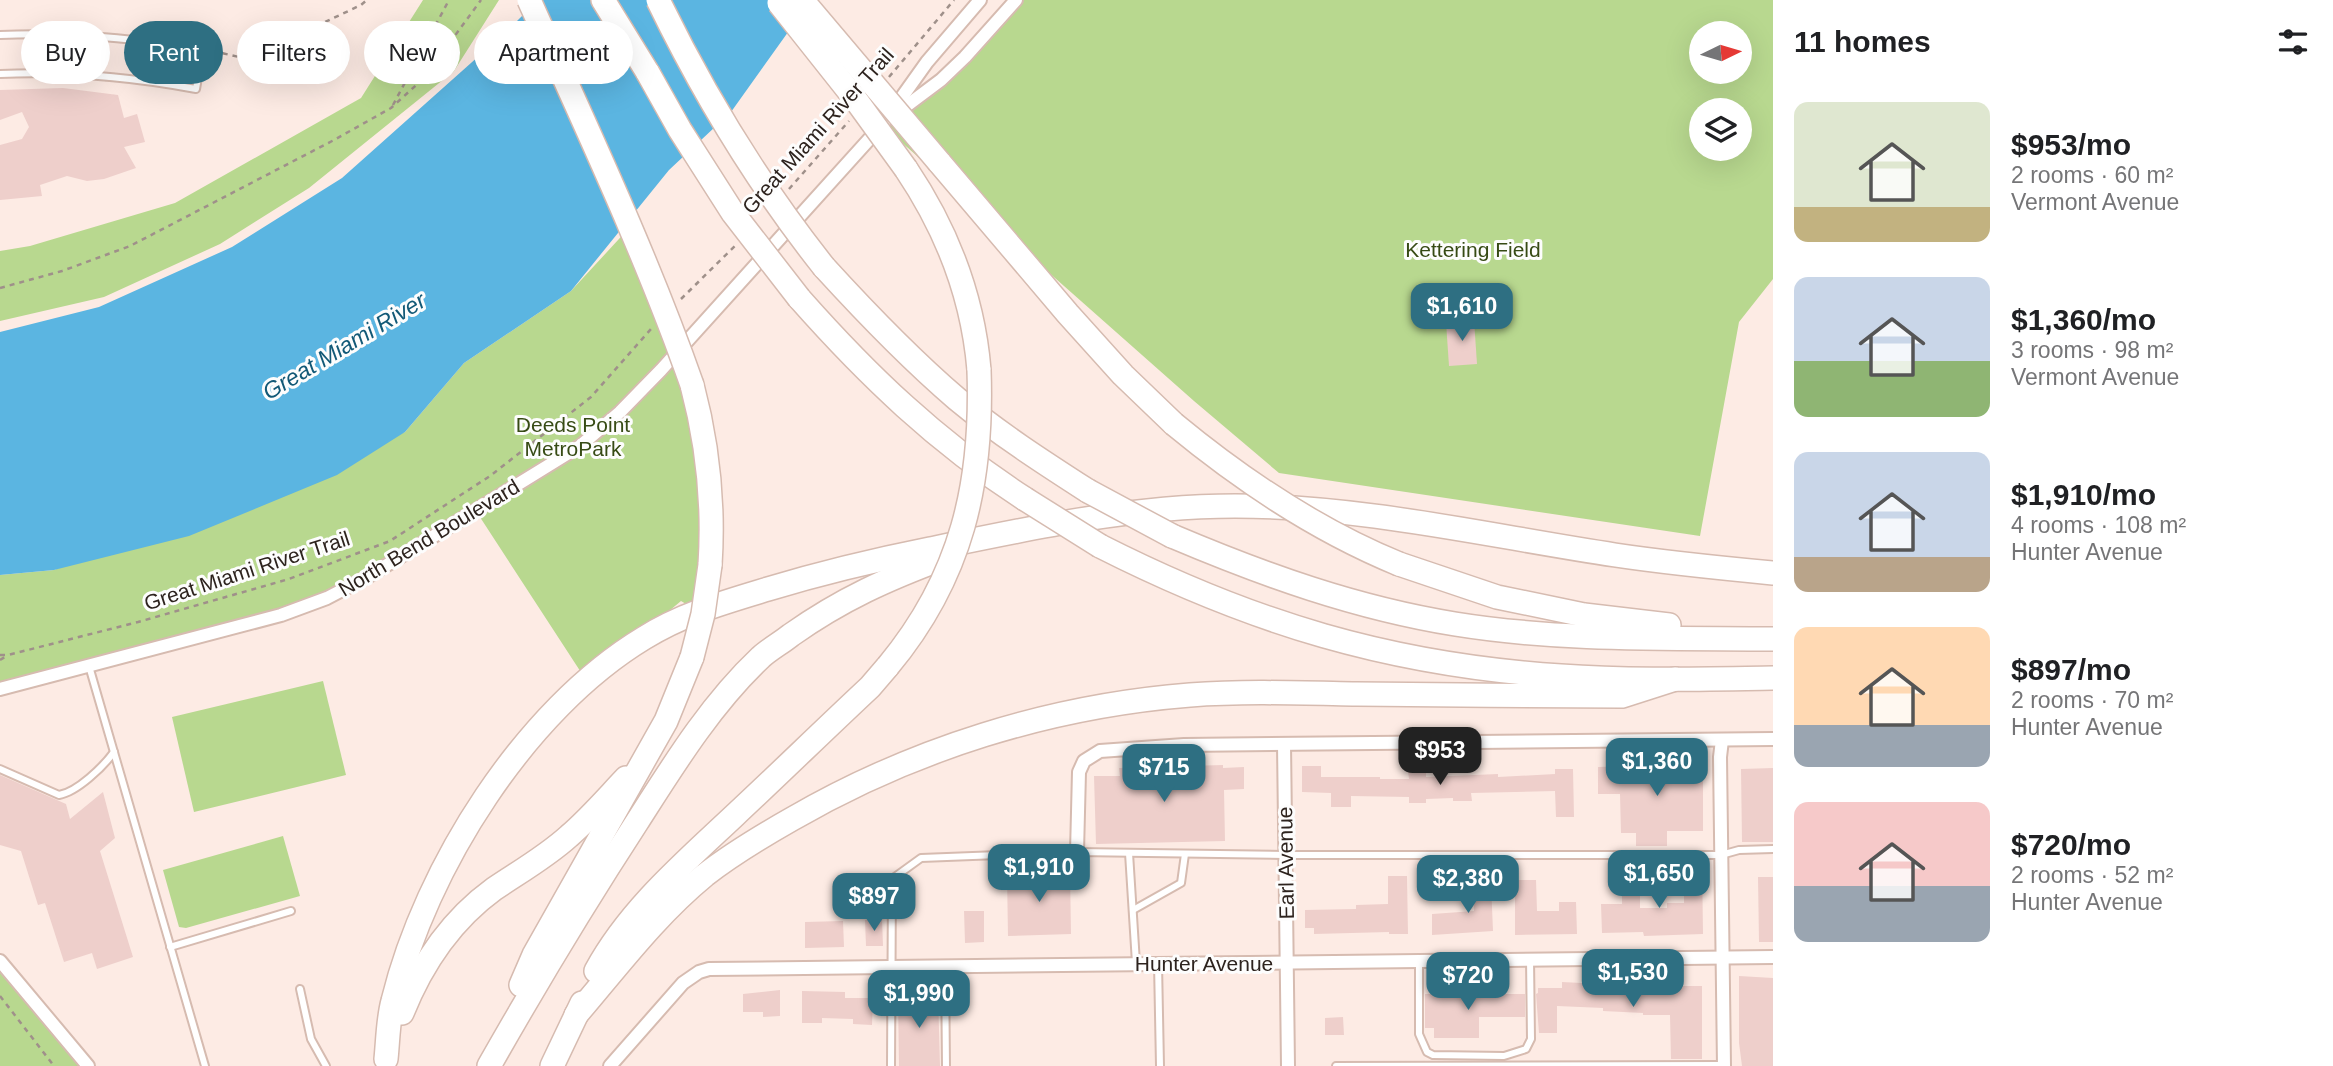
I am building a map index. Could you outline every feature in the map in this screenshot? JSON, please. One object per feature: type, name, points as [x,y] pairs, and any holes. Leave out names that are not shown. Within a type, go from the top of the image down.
[{"type":"highway","points":[[488,1066],[534,955],[678,696],[692,657],[705,602],[711,519],[709,475],[702,425],[692,385],[620,204],[529,0]]},
{"type":"highway","points":[[603,0],[727,203],[799,298],[837,341],[895,398],[977,468],[1100,546],[1230,606],[1296,629],[1354,645],[1490,670],[1561,676],[1773,678]]},
{"type":"highway","points":[[613,0],[648,73]]},
{"type":"highway","points":[[658,0],[699,81],[732,138],[788,222],[824,267],[893,341],[958,400],[1032,455],[1088,491],[1172,536],[1264,574],[1318,593],[1368,606],[1456,624],[1535,633],[1601,637],[1773,638]]},
{"type":"highway","points":[[552,1066],[598,969],[616,940],[642,907],[681,866],[870,687],[908,640],[933,599],[962,530],[973,488],[979,441],[979,370],[972,320],[953,254],[937,219],[906,169],[856,100],[777,0]]},
{"type":"highway","points":[[802,0],[1068,314],[1123,375],[1174,424],[1276,501],[1344,539],[1399,564],[1497,597],[1560,610],[1773,638]]},
{"type":"highway","points":[[386,1062],[392,1005],[401,971],[447,861],[476,812],[531,738],[586,680],[642,639],[682,617],[743,596],[860,563],[1014,531],[1172,508],[1251,507],[1347,512],[1615,555],[1773,573]]},
{"type":"highway","points":[[488,1066],[544,971],[678,758],[717,706],[762,656],[825,611],[887,579],[1014,531]]},
{"type":"highway","points":[[576,1015],[658,916],[706,874],[769,832],[850,787],[903,763],[960,742],[1058,715],[1142,700],[1191,695],[1282,693],[1622,696],[1675,679]]},
{"type":"highway","points":[[386,1062],[415,983],[446,933],[475,904],[569,837],[647,756]]},
{"type":"street","name":"North Bend Boulevard","points":[[0,689],[281,615],[327,598],[369,576],[580,446],[620,412],[661,370],[882,125],[927,62],[981,0]]},
{"type":"street","name":"North Bend Boulevard","points":[[882,125],[941,80],[1016,0]]},
{"type":"street","points":[[1077,852],[1079,777],[1084,761],[1100,751],[1184,745],[1773,739]]},
{"type":"street","points":[[1722,740],[1720,757],[1724,1065]]},
{"type":"street","name":"Earl Avenue","points":[[1284,744],[1288,1066]]},
{"type":"street","name":"Hunter Avenue","points":[[610,1066],[687,980],[699,972],[709,970],[1773,957]]},
{"type":"street","points":[[0,961],[88,1066]]},
{"type":"lane","points":[[0,35],[35,33],[124,38]]},
{"type":"lane","points":[[0,74],[80,74],[124,79]]},
{"type":"lane","points":[[169,84],[196,89],[197,84]]},
{"type":"lane","points":[[89,664],[205,1066]]},
{"type":"lane","points":[[0,769],[59,794],[68,793],[105,764],[114,752]]},
{"type":"lane","points":[[891,1066],[892,879],[921,858],[1077,852],[1721,855],[1739,850],[1773,849]]},
{"type":"lane","points":[[1129,853],[1136,963]]},
{"type":"lane","points":[[1133,910],[1181,883],[1185,853]]},
{"type":"lane","points":[[170,947],[291,911]]},
{"type":"lane","points":[[1419,961],[1419,1034],[1427,1052],[1433,1055],[1504,1056],[1526,1049],[1531,1039],[1530,959]]},
{"type":"lane","points":[[1158,963],[1160,1066]]},
{"type":"lane","points":[[944,966],[946,1066]]},
{"type":"lane","points":[[300,989],[312,1040],[327,1066]]},
{"type":"lane","points":[[1336,1066],[1724,1065]]},
{"type":"path","points":[[223,54],[239,57],[268,49],[367,0]]},
{"type":"path","points":[[391,108],[449,0]]},
{"type":"path","points":[[0,288],[62,271],[130,246],[391,108],[424,78],[481,0]]},
{"type":"path","name":"Great Miami River Trail","points":[[889,77],[954,0]]},
{"type":"path","name":"Great Miami River Trail","points":[[782,197],[853,117]]},
{"type":"path","name":"Great Miami River Trail","points":[[701,279],[737,244]]},
{"type":"path","name":"Great Miami River Trail","points":[[0,654],[8,655],[138,622],[289,579],[390,541],[490,476],[591,397],[643,337]]},
{"type":"path","points":[[0,660],[8,655]]},
{"type":"path","points":[[0,996],[54,1066]]},
{"type":"green space","points":[[423,0],[499,0],[486,21],[474,21],[474,39],[460,62],[460,21],[410,21]]},
{"type":"green space","name":"Kettering Field","points":[[1016,0],[1773,0],[1773,279],[1739,322],[1700,536],[1279,473],[882,125],[941,80]]},
{"type":"green space","points":[[370,84],[438,84],[309,188],[220,244],[104,297],[0,321],[0,251],[30,246],[175,203],[361,98]]},
{"type":"green space","name":"Deeds Point MetroPark","points":[[630,227],[707,454],[703,614],[681,601],[586,680],[476,511],[327,598],[0,689],[0,575],[54,570],[405,432],[464,363],[571,291]]},
{"type":"green space","points":[[323,681],[346,775],[194,812],[172,717]]},
{"type":"green space","points":[[283,836],[300,896],[186,928],[179,927],[163,870]]},
{"type":"green space","points":[[0,961],[88,1066],[0,1066]]},
{"type":"water","name":"Great Miami River","points":[[538,0],[811,0],[731,112],[669,170],[571,291],[464,363],[405,432],[337,475],[189,536],[54,570],[0,575],[0,332],[99,307],[232,247],[342,178],[447,84],[460,84],[460,73],[474,60],[474,84],[633,84],[633,21],[517,21]]},
{"type":"building","points":[[63,88],[118,95],[124,118],[137,114],[145,142],[124,147],[136,168],[104,179],[87,181],[67,176],[40,185],[42,196],[0,200],[0,145],[22,139],[29,127],[22,112],[0,120],[0,90]]},
{"type":"building","points":[[1474,320],[1477,364],[1449,366],[1446,322]]},
{"type":"building","points":[[1662,757],[1703,757],[1703,831],[1667,831],[1667,846],[1636,846],[1636,833],[1621,833],[1620,794],[1598,794],[1598,767],[1662,765]]},
{"type":"building","points":[[1223,765],[1223,768],[1244,767],[1244,789],[1224,790],[1225,841],[1096,844],[1094,776],[1120,776],[1119,768]]},
{"type":"building","points":[[1302,766],[1321,766],[1321,777],[1380,779],[1409,779],[1408,771],[1426,771],[1426,777],[1498,774],[1498,777],[1555,774],[1555,769],[1573,769],[1574,817],[1556,817],[1555,791],[1471,793],[1472,801],[1453,801],[1453,798],[1426,799],[1426,803],[1409,803],[1409,797],[1351,796],[1351,807],[1331,807],[1331,793],[1302,792]]},
{"type":"building","points":[[1773,768],[1773,842],[1742,842],[1741,769]]},
{"type":"building","points":[[0,775],[66,804],[70,819],[103,792],[115,838],[100,851],[133,957],[97,969],[92,953],[64,962],[45,903],[38,905],[21,851],[0,845]]},
{"type":"building","points":[[1684,861],[1702,861],[1703,934],[1644,936],[1643,932],[1602,933],[1601,904],[1622,904],[1622,887],[1640,887],[1640,908],[1667,908],[1667,903],[1684,903]]},
{"type":"building","points":[[1070,873],[1071,934],[1008,936],[1007,875]]},
{"type":"building","points":[[1388,876],[1407,876],[1408,934],[1314,934],[1314,928],[1305,928],[1305,910],[1356,909],[1356,905],[1388,904]]},
{"type":"building","points":[[1758,877],[1773,877],[1773,942],[1759,942]]},
{"type":"building","points":[[1515,880],[1536,880],[1537,911],[1559,911],[1559,902],[1576,902],[1577,934],[1515,935]]},
{"type":"building","points":[[1473,883],[1491,883],[1493,931],[1432,935],[1432,914],[1474,911]]},
{"type":"building","points":[[964,911],[984,911],[984,942],[965,943]]},
{"type":"building","points":[[882,919],[883,946],[866,946],[865,920]]},
{"type":"building","points":[[843,921],[844,947],[805,948],[805,922]]},
{"type":"building","points":[[1739,976],[1773,978],[1773,1066],[1742,1066],[1739,1043]]},
{"type":"building","points":[[1562,982],[1601,984],[1601,988],[1620,989],[1643,989],[1643,983],[1658,983],[1658,986],[1702,986],[1702,1059],[1671,1059],[1670,1015],[1643,1015],[1603,1011],[1603,1008],[1557,1006],[1557,1033],[1539,1033],[1536,994],[1538,988],[1562,988]]},
{"type":"building","points":[[780,990],[780,1016],[763,1017],[763,1012],[743,1012],[743,994]]},
{"type":"building","points":[[802,991],[845,992],[845,998],[873,998],[872,1025],[853,1024],[853,1019],[822,1018],[822,1023],[802,1023]]},
{"type":"building","points":[[938,994],[940,1066],[899,1066],[898,995]]},
{"type":"building","points":[[1425,994],[1525,994],[1525,1017],[1479,1017],[1479,1038],[1434,1038],[1434,1028],[1425,1028]]},
{"type":"building","points":[[1343,1017],[1344,1035],[1325,1035],[1325,1018]]}]
